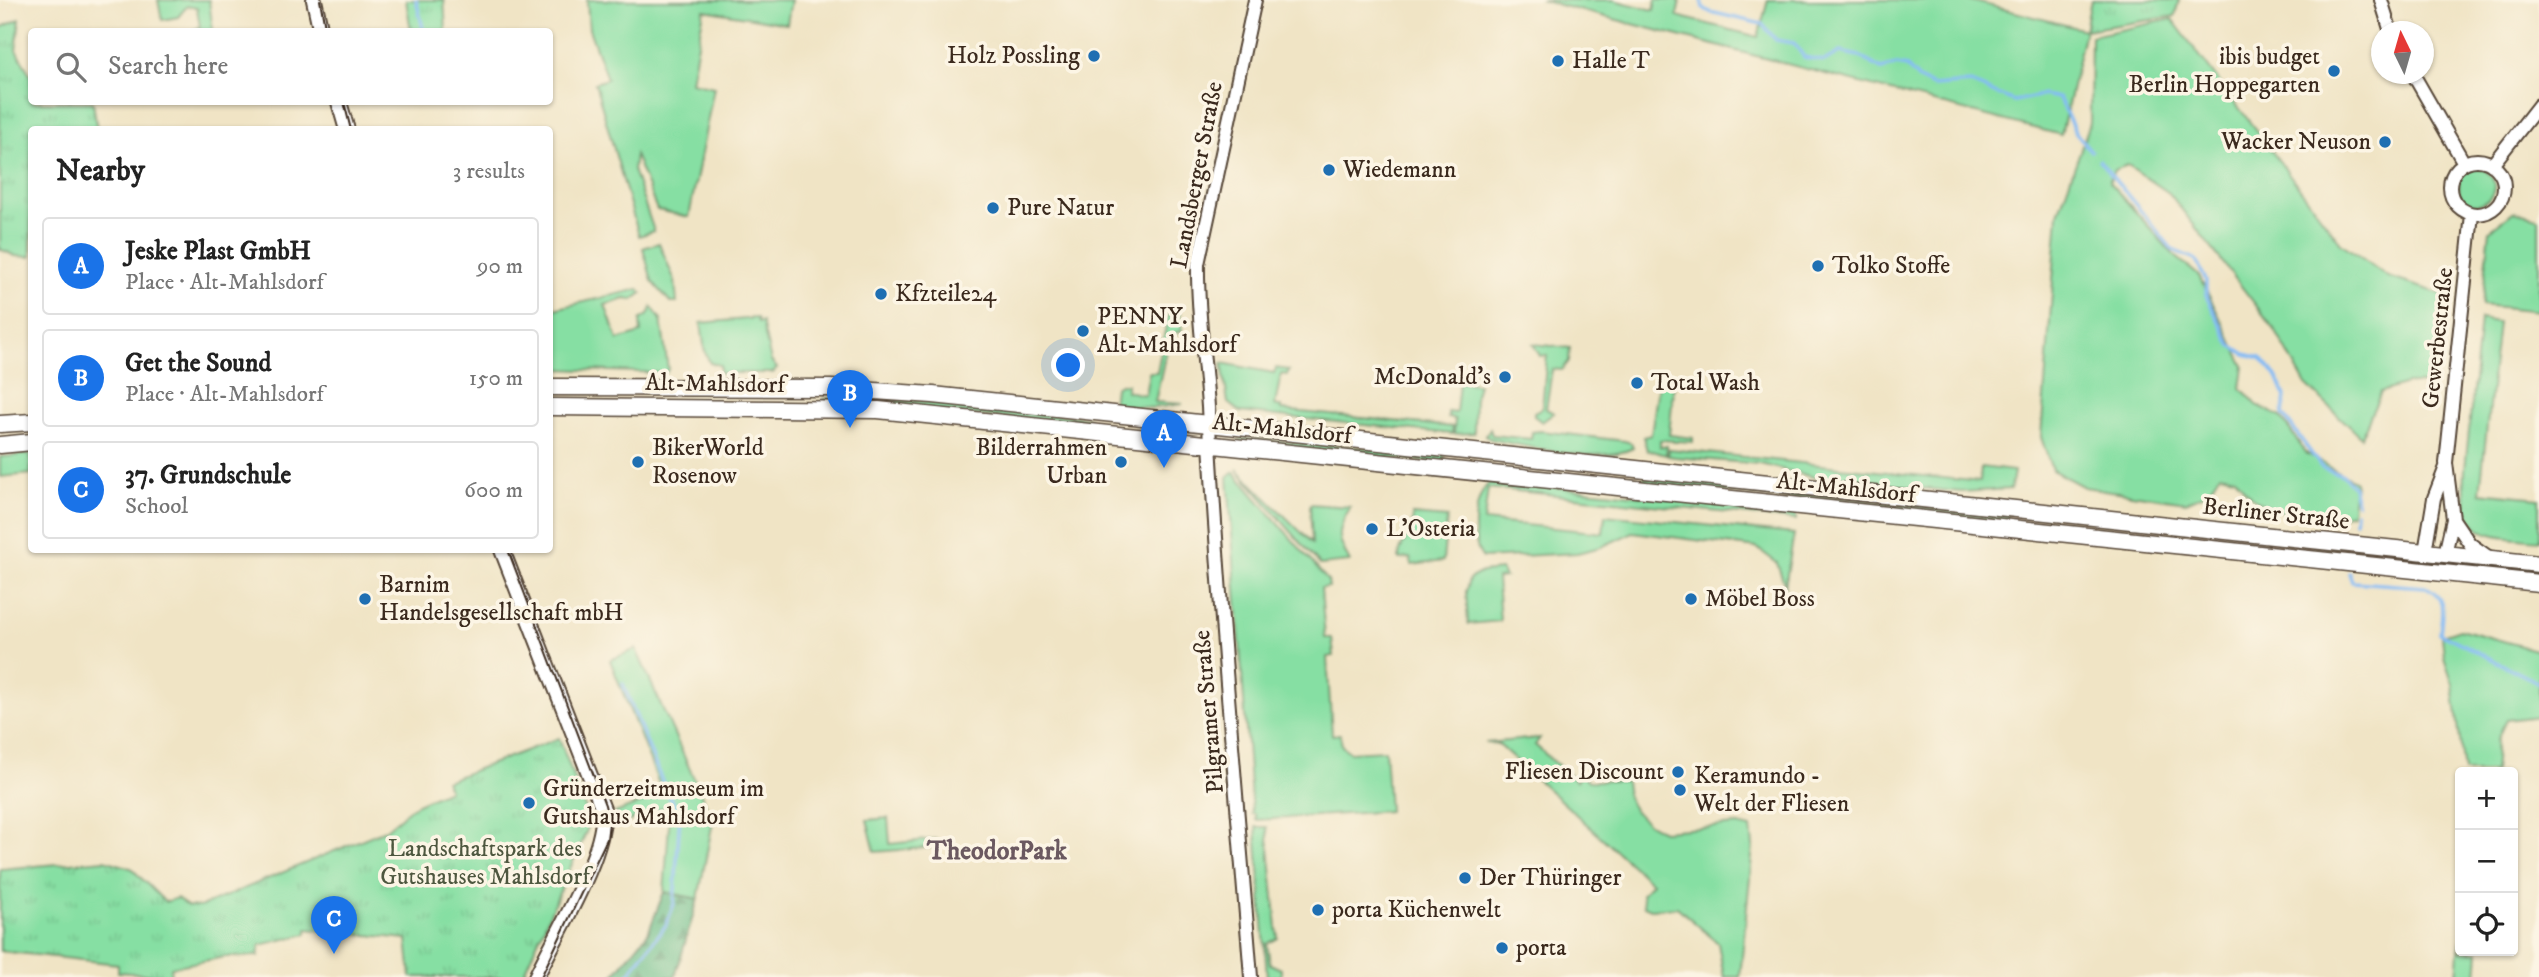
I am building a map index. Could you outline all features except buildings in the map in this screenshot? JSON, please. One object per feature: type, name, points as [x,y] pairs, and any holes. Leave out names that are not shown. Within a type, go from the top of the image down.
[{"type":"main road","points":[[314,0],[320,28]]},
{"type":"main road","points":[[340,105],[346,126]]},
{"type":"main road","name":"Alt-Mahlsdorf","points":[[553,387],[831,388],[933,395],[2007,508]]},
{"type":"main road","name":"Alt-Mahlsdorf","points":[[553,407],[878,410],[2008,527]]},
{"type":"main road","points":[[0,424],[28,422]]},
{"type":"main road","points":[[0,445],[28,442]]},
{"type":"main road","name":"Berliner Straße","points":[[2007,508],[2539,564]]},
{"type":"main road","name":"Berliner Straße","points":[[2008,527],[2539,583]]},
{"type":"main road","points":[[503,553],[599,798],[604,822],[594,856],[536,977]]},
{"type":"street","name":"Landsberger Straße","points":[[1210,444],[1197,307],[1198,264],[1255,0]]},
{"type":"street","points":[[2381,0],[2388,21]]},
{"type":"street","points":[[2419,84],[2463,163]]},
{"type":"street","points":[[2492,165],[2539,105]]},
{"type":"street","points":[[2478,160],[2492,165],[2503,180],[2503,193],[2494,208],[2472,214],[2456,205],[2450,192],[2454,173],[2463,163],[2478,160]]},
{"type":"street","name":"Gewerbestraße","points":[[2445,554],[2453,519],[2446,467],[2472,214]]},
{"type":"street","name":"Pilgramer Straße","points":[[1210,444],[1251,977]]},
{"type":"street","name":"Gewerbestraße","points":[[2425,552],[2434,498],[2446,467]]},
{"type":"street","points":[[2453,519],[2470,544],[2491,559]]},
{"type":"green space","points":[[158,0],[209,0],[213,28],[198,28],[197,8],[187,6],[178,17],[162,20]]},
{"type":"green space","points":[[406,0],[444,0],[446,28],[411,28]]},
{"type":"green space","points":[[587,0],[791,0],[787,24],[704,10],[691,82],[714,87],[689,217],[657,210],[635,155],[633,170],[654,231],[639,236],[595,83],[607,79],[589,29]]},
{"type":"green space","points":[[1540,0],[1613,0],[1654,10],[1656,0],[1680,0],[1677,16],[1758,37],[1768,0],[1968,0],[2085,30],[2061,135]]},
{"type":"green space","points":[[2091,0],[2179,0],[2175,16],[2085,30]]},
{"type":"green space","points":[[20,19],[16,50],[28,71],[28,105],[93,105],[97,126],[28,126],[28,257],[15,256],[0,249],[0,28]]},
{"type":"green space","points":[[2172,19],[2341,243],[2388,277],[2445,295],[2431,384],[2406,384],[2381,392],[2361,437],[2306,385],[2275,330],[2169,193],[2128,165],[2114,170],[2109,182],[2174,255],[2199,276],[2244,366],[2241,388],[2257,405],[2281,417],[2306,453],[2355,482],[2352,513],[2315,516],[2288,513],[2250,496],[2235,477],[2220,474],[2209,492],[2186,502],[2084,487],[2052,470],[2041,437],[2058,214],[2090,123],[2091,36]]},
{"type":"green space","points":[[2476,168],[2489,173],[2494,186],[2489,199],[2476,204],[2463,199],[2458,186],[2463,173]]},
{"type":"green space","points":[[2513,212],[2539,218],[2539,311],[2482,305],[2490,230]]},
{"type":"green space","points":[[659,243],[675,281],[677,303],[671,303],[652,281],[643,248]]},
{"type":"green space","points":[[639,289],[642,293],[633,300],[625,299],[605,305],[618,340],[641,333],[640,320],[648,315],[652,307],[661,320],[668,369],[666,373],[556,369],[553,350],[553,305],[554,309]]},
{"type":"green space","points":[[1169,310],[1180,312],[1182,332],[1176,332],[1172,347],[1167,347],[1155,402],[1183,404],[1152,408],[1113,404],[1115,387],[1120,384],[1127,384],[1126,391],[1145,395],[1149,372],[1157,372]]},
{"type":"green space","points":[[757,318],[758,323],[762,322],[771,361],[777,368],[773,373],[720,373],[720,365],[710,363],[705,352],[701,323]]},
{"type":"green space","points":[[2480,319],[2498,322],[2480,492],[2539,498],[2539,540],[2502,536],[2479,529],[2467,509],[2465,470]]},
{"type":"green space","points":[[1533,344],[1570,348],[1569,361],[1562,370],[1552,369],[1546,409],[1554,413],[1542,422],[1534,416],[1534,412],[1542,408],[1547,355],[1540,356]]},
{"type":"green space","points":[[1222,363],[1274,373],[1276,368],[1289,370],[1287,375],[1281,374],[1275,405],[1281,407],[1281,410],[1453,427],[1452,434],[1240,412],[1228,403]]},
{"type":"green space","points":[[1659,381],[1674,383],[1669,435],[1693,438],[1693,442],[1660,440],[1660,447],[1667,446],[1666,455],[1647,450],[1643,437],[1651,435]]},
{"type":"green space","points":[[1459,382],[1478,384],[1474,433],[1454,434],[1455,419],[1448,418],[1448,412],[1456,413]]},
{"type":"green space","points":[[867,396],[1089,418],[1088,421],[1032,420],[824,402],[824,399]]},
{"type":"green space","points":[[1490,429],[1492,435],[1531,439],[1532,432],[1541,431],[1625,441],[1631,443],[1633,448],[1602,455],[1563,452],[1490,439],[1485,435]]},
{"type":"green space","points":[[1240,438],[1445,455],[1444,463],[1241,443]]},
{"type":"green space","points":[[1669,449],[1980,482],[1981,467],[2014,471],[2011,489],[1961,492],[1817,478],[1760,464],[1668,456]]},
{"type":"green space","points":[[28,454],[28,474],[0,477],[0,457]]},
{"type":"green space","points":[[1237,469],[1312,543],[1310,504],[1350,507],[1341,529],[1340,540],[1350,562],[1320,565]]},
{"type":"green space","points":[[1234,472],[1328,581],[1329,587],[1321,588],[1325,638],[1332,638],[1334,656],[1327,657],[1332,735],[1340,734],[1342,746],[1349,752],[1385,750],[1389,811],[1256,820],[1255,814],[1252,814],[1228,477]]},
{"type":"green space","points":[[1644,477],[2008,514],[2007,522],[1643,483]]},
{"type":"green space","points":[[1492,481],[1796,511],[1796,520],[1488,488],[1484,521],[1603,533],[1605,515],[1794,534],[1785,586],[1777,563],[1757,548],[1633,532],[1601,547],[1577,553],[1483,558],[1476,541],[1476,518],[1481,495]]},
{"type":"green space","points":[[1412,515],[1447,518],[1443,561],[1412,565],[1410,558],[1399,559],[1399,553],[1412,526]]},
{"type":"green space","points":[[1501,570],[1505,577],[1497,578],[1500,621],[1468,624],[1466,591],[1469,579],[1482,572]]},
{"type":"green space","points":[[2460,629],[2539,651],[2539,716],[2506,720],[2497,739],[2494,767],[2463,767],[2453,684],[2444,657],[2442,635]]},
{"type":"green space","points":[[636,649],[713,821],[698,899],[664,892],[669,825],[664,807],[620,825],[615,813],[663,794],[610,660]]},
{"type":"green space","name":"Landschaftspark des Gutshauses Mahlsdorf","points":[[559,738],[588,815],[587,830],[522,977],[411,977],[407,939],[307,929],[307,934],[260,945],[258,956],[225,957],[171,967],[170,976],[118,972],[118,964],[0,951],[0,869],[105,860],[131,868],[165,902],[177,898],[187,906],[200,907],[385,830],[415,805],[449,790],[446,781]]},
{"type":"green space","points":[[1540,738],[1535,745],[1576,781],[1581,775],[1589,781],[1625,781],[1628,798],[1636,812],[1647,823],[1663,831],[1738,825],[1751,828],[1753,846],[1740,977],[1724,977],[1718,943],[1677,907],[1651,909],[1644,906],[1642,894],[1652,883],[1498,744],[1485,743]]},
{"type":"green space","points":[[888,818],[890,844],[936,839],[936,847],[875,852],[867,820]]},
{"type":"green space","points":[[1256,827],[1267,827],[1278,938],[1267,944],[1270,964],[1281,969],[1281,977],[1267,977]]},
{"type":"green space","points":[[664,892],[698,899],[675,977],[612,977],[648,933]]},
{"type":"green space","points":[[2459,956],[2479,956],[2477,977],[2457,977]]},
{"type":"waterway","points":[[416,0],[423,28]]},
{"type":"waterway","points":[[1701,0],[1703,8],[1710,12],[1762,24],[1776,40],[1794,43],[1804,57],[1824,61],[1840,52],[1859,56],[1881,69],[1897,65],[1907,67],[1919,79],[1933,86],[1971,83],[2014,101],[2042,95],[2059,98],[2075,132],[2091,151]]},
{"type":"waterway","points":[[2099,160],[2173,250],[2195,259],[2206,280],[2206,296],[2231,345],[2245,354],[2261,358],[2277,377],[2285,396],[2283,414],[2322,468],[2343,475],[2353,487],[2357,503]]},
{"type":"waterway","points":[[2355,521],[2356,512]]},
{"type":"waterway","points":[[2349,573],[2352,582],[2426,587],[2433,591],[2442,606],[2440,633],[2539,683]]},
{"type":"waterway","points":[[623,684],[666,791],[680,814],[674,904],[666,925],[626,977]]},
{"type":"tram line","points":[[320,0],[325,28]]},
{"type":"tram line","points":[[345,105],[350,126]]},
{"type":"tram line","points":[[509,553],[605,805],[609,823],[607,839],[541,977]]},
{"type":"place","name":"Holz Possling","points":[[1094,56]]},
{"type":"place","name":"Halle T","points":[[1558,61]]},
{"type":"place","name":"ibis budget Berlin Hoppegarten","points":[[2334,71]]},
{"type":"place","name":"Wacker Neuson","points":[[2385,142]]},
{"type":"place","name":"Wiedemann","points":[[1329,170]]},
{"type":"place","name":"Pure Natur","points":[[993,208]]},
{"type":"place","name":"Tolko Stoffe","points":[[1818,266]]},
{"type":"place","name":"Kfzteile24","points":[[881,294]]},
{"type":"place","name":"PENNY. Alt-Mahlsdorf","points":[[1083,331]]},
{"type":"place","name":"McDonald's","points":[[1505,377]]},
{"type":"place","name":"Total Wash","points":[[1637,383]]},
{"type":"place","name":"Get the Sound","points":[[850,428]]},
{"type":"place","name":"BikerWorld Rosenow","points":[[638,462]]},
{"type":"place","name":"Bilderrahmen Urban","points":[[1121,462]]},
{"type":"place","name":"Jeske Plast GmbH","points":[[1164,468]]},
{"type":"place","name":"L'Osteria","points":[[1372,529]]},
{"type":"place","name":"Barnim Handelsgesellschaft mbH","points":[[365,599]]},
{"type":"place","name":"Möbel Boss","points":[[1691,599]]},
{"type":"place","name":"Fliesen Discount","points":[[1678,772]]},
{"type":"place","name":"Keramundo - Welt der Fliesen","points":[[1680,790]]},
{"type":"place","name":"Gründerzeitmuseum im Gutshaus Mahlsdorf","points":[[529,803]]},
{"type":"place","name":"Der Thüringer","points":[[1465,878]]},
{"type":"place","name":"porta Küchenwelt","points":[[1318,910]]},
{"type":"place","name":"porta","points":[[1502,948]]},
{"type":"place","name":"37. Grundschule","points":[[334,954]]},
{"type":"district","name":"TheodorPark","points":[[997,851]]}]
